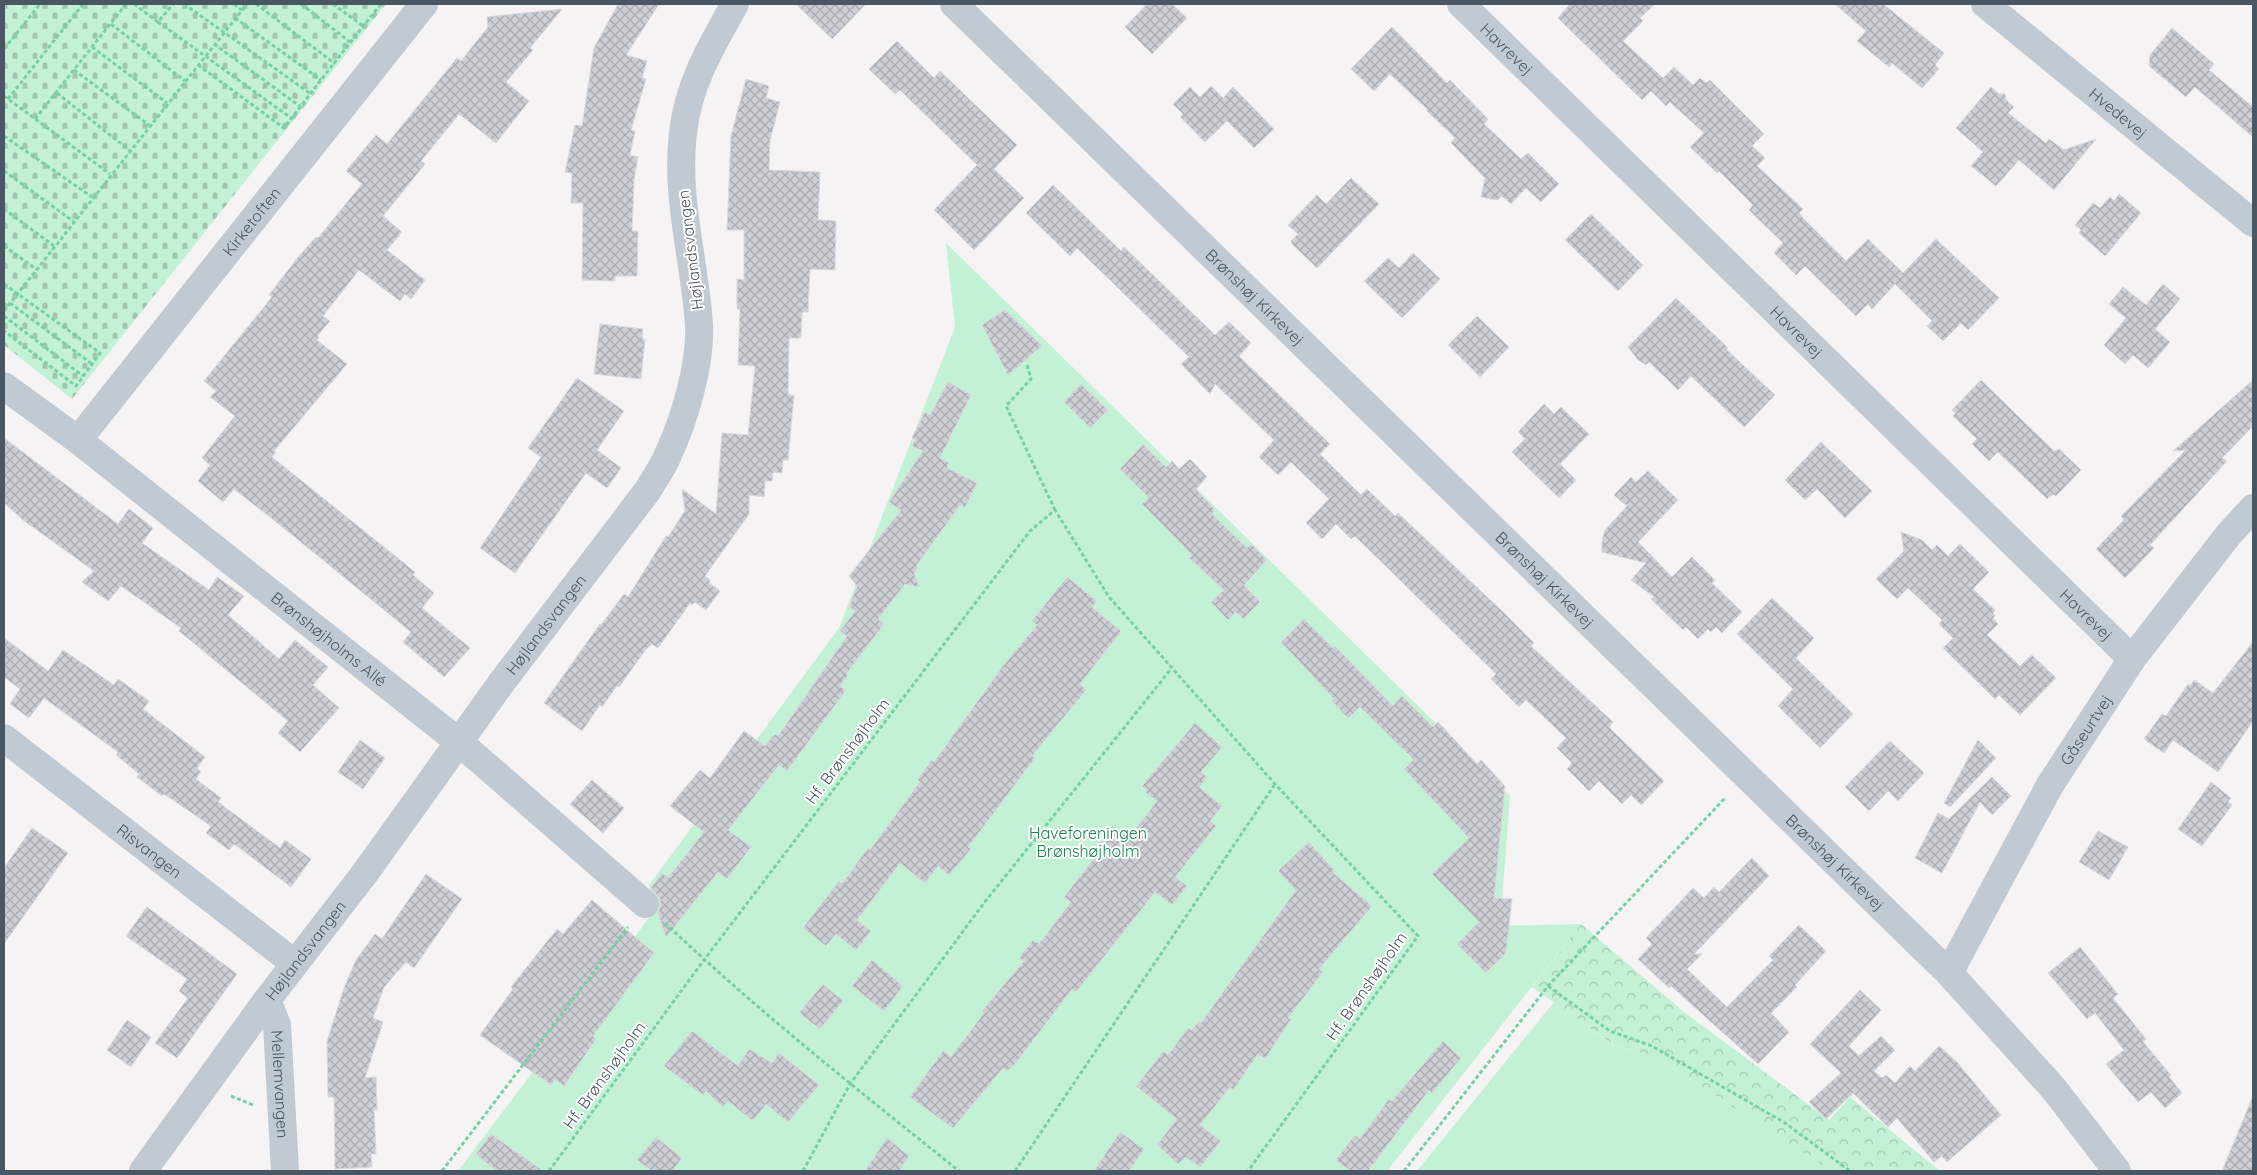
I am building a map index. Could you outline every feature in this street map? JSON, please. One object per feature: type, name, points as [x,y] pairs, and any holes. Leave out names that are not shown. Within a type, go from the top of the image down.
[{"type":"street","name":"Kirketoften","points":[[78,440],[424,4]]},
{"type":"street","name":"Højlandsvangen","points":[[144,1171],[294,963],[364,873],[458,742],[648,490],[667,459],[685,410],[694,374],[699,327],[681,180],[682,135],[690,96],[703,61],[735,4]]},
{"type":"street","name":"Brønshøj Kirkevej","points":[[954,4],[1949,973],[2054,1089],[2117,1171]]},
{"type":"street","name":"Havrevej","points":[[1461,4],[2132,659]]},
{"type":"street","name":"Hvedevej","points":[[1985,4],[2253,224]]},
{"type":"street","name":"Brønshøjholms Allé","points":[[4,386],[78,440],[458,742],[645,904]]},
{"type":"street","name":"Gåseurtvej","points":[[1949,973],[2050,785],[2132,659],[2229,534],[2253,508]]},
{"type":"street","name":"Risvangen","points":[[4,739],[294,963]]},
{"type":"street","name":"Mellemvangen","points":[[267,1000],[277,1025],[285,1171]]},
{"type":"path","points":[[4,49],[40,4]]},
{"type":"path","points":[[8,99],[83,4]]},
{"type":"path","points":[[35,119],[126,4]]},
{"type":"path","points":[[134,4],[291,118]]},
{"type":"path","points":[[158,22],[173,4]]},
{"type":"path","points":[[184,4],[311,94]]},
{"type":"path","points":[[234,4],[242,10]]},
{"type":"path","points":[[4,311],[110,174],[247,4]]},
{"type":"path","points":[[256,4],[334,63]]},
{"type":"path","points":[[301,4],[350,42]]},
{"type":"path","points":[[333,4],[363,26]]},
{"type":"path","points":[[198,64],[284,128],[381,4]]},
{"type":"path","points":[[235,18],[321,80]]},
{"type":"path","points":[[111,24],[185,81]]},
{"type":"path","points":[[214,44],[301,106]]},
{"type":"path","points":[[92,47],[167,103]]},
{"type":"path","points":[[74,70],[149,125]]},
{"type":"path","points":[[57,93],[129,150]]},
{"type":"path","points":[[4,96],[110,174]]},
{"type":"path","points":[[4,136],[92,198]]},
{"type":"path","points":[[4,171],[74,221]]},
{"type":"path","points":[[4,209],[54,246]]},
{"type":"path","points":[[4,246],[36,269]]},
{"type":"path","points":[[4,284],[100,352],[76,386],[4,331]]},
{"type":"path","points":[[10,302],[92,364]]},
{"type":"path","points":[[4,316],[83,376]]},
{"type":"path","points":[[1027,365],[1031,379],[1006,406],[1054,510]]},
{"type":"path","name":"Hf. Brønshøjholm","points":[[549,1171],[704,960],[1030,531],[1054,510],[1109,597],[1275,784],[1418,936],[1248,1171]]},
{"type":"path","points":[[803,1171],[850,1084],[984,903],[1171,669]]},
{"type":"path","points":[[1404,1171],[1548,986],[1747,776]]},
{"type":"path","points":[[1014,1171],[1275,784]]},
{"type":"path","points":[[442,1171],[645,904],[704,960],[850,1084],[958,1171]]},
{"type":"path","points":[[1548,986],[1610,1031],[1652,1046],[1785,1123],[1850,1171]]},
{"type":"path","points":[[235,1098],[260,1108]]},
{"type":"green space","points":[[4,4],[386,4],[72,399],[4,345]]},
{"type":"green space","name":"Haveforeningen Brønshøjholm","points":[[946,243],[1510,796],[1500,926],[1581,924],[1387,1171],[458,1171],[655,910],[649,885],[839,628],[955,327]]},
{"type":"green space","points":[[1581,924],[1684,1012],[1829,1120],[1850,1097],[1940,1171],[1831,1171],[1655,1057],[1615,1046],[1532,987]]},
{"type":"green space","points":[[1554,1002],[1614,1046],[1655,1057],[1831,1171],[1417,1171]]},
{"type":"building","points":[[618,4],[659,4],[626,55],[647,61],[642,78],[646,79],[631,130],[635,131],[630,155],[638,157],[634,180],[632,231],[638,231],[637,276],[615,276],[615,281],[582,280],[583,203],[571,203],[572,173],[565,172],[575,125],[582,126],[594,48]]},
{"type":"building","points":[[796,4],[866,4],[832,39]]},
{"type":"building","points":[[1147,4],[1172,4],[1187,18],[1152,54],[1125,27]]},
{"type":"building","points":[[1570,4],[1655,4],[1640,18],[1643,21],[1623,41],[1663,78],[1674,67],[1693,85],[1700,78],[1706,83],[1710,80],[1764,134],[1752,146],[1765,158],[1757,166],[1803,209],[1799,213],[1803,218],[1846,261],[1868,239],[1903,273],[1936,239],[1999,298],[1968,330],[1961,323],[1943,341],[1927,326],[1932,321],[1895,284],[1872,309],[1868,304],[1856,316],[1805,266],[1796,275],[1774,253],[1783,243],[1749,210],[1753,205],[1719,171],[1717,173],[1690,147],[1704,133],[1670,102],[1666,106],[1651,91],[1642,100],[1558,18]]},
{"type":"building","points":[[1835,4],[1883,4],[1944,53],[1935,65],[1939,69],[1922,88],[1892,63],[1889,67],[1857,41],[1866,31]]},
{"type":"building","points":[[562,9],[530,48],[533,50],[506,82],[529,101],[496,143],[459,114],[421,161],[425,164],[383,216],[402,232],[387,250],[425,280],[411,299],[405,294],[400,301],[359,270],[323,316],[330,321],[317,336],[319,337],[317,340],[347,364],[274,451],[276,452],[272,457],[415,572],[413,575],[434,593],[422,608],[470,648],[444,677],[403,642],[411,632],[280,525],[234,489],[223,502],[198,481],[210,465],[202,458],[235,416],[210,397],[216,391],[204,381],[272,297],[269,295],[299,256],[316,237],[318,238],[362,184],[346,171],[376,135],[387,144],[457,58],[461,61],[488,27],[487,17]]},
{"type":"building","points":[[1392,27],[1447,83],[1450,80],[1488,119],[1484,124],[1521,159],[1528,153],[1559,184],[1541,202],[1526,188],[1511,204],[1502,196],[1497,200],[1481,197],[1485,178],[1451,143],[1455,138],[1428,110],[1390,74],[1374,91],[1351,69]]},
{"type":"building","points":[[2172,28],[2214,64],[2209,70],[2253,107],[2253,137],[2195,87],[2186,97],[2149,66],[2150,55]]},
{"type":"building","points":[[897,41],[934,78],[940,71],[1017,145],[994,169],[1024,198],[974,250],[934,210],[977,165],[900,90],[895,94],[869,69]]},
{"type":"building","points":[[746,79],[769,86],[766,98],[780,102],[770,140],[769,170],[820,172],[818,220],[836,221],[835,270],[810,269],[808,312],[802,312],[801,338],[789,338],[788,395],[794,395],[788,460],[783,460],[782,473],[773,472],[772,481],[765,481],[764,497],[749,495],[749,514],[705,576],[710,580],[709,583],[720,591],[706,610],[695,602],[692,605],[690,603],[658,648],[652,644],[646,649],[619,687],[617,686],[602,707],[600,705],[582,731],[544,703],[600,624],[624,594],[628,597],[666,536],[668,537],[685,511],[682,489],[716,514],[722,433],[748,435],[755,366],[738,365],[740,309],[737,309],[737,279],[744,280],[744,230],[727,230],[731,136]]},
{"type":"building","points":[[1211,86],[1223,98],[1233,87],[1274,129],[1254,148],[1227,121],[1205,142],[1180,117],[1183,114],[1173,104],[1190,87],[1200,97]]},
{"type":"building","points":[[1991,87],[1999,94],[2005,94],[2006,100],[2014,107],[2008,113],[2046,143],[2049,139],[2064,150],[2096,139],[2054,190],[2019,160],[1996,186],[1971,166],[1983,152],[1956,128]]},
{"type":"building","points":[[1351,178],[1379,204],[1317,268],[1292,244],[1291,241],[1298,234],[1288,225],[1317,195],[1326,204]]},
{"type":"building","points":[[1053,185],[1121,251],[1124,247],[1215,335],[1229,322],[1251,343],[1239,356],[1330,444],[1320,454],[1361,495],[1367,489],[1395,516],[1398,513],[1534,643],[1531,646],[1613,722],[1609,727],[1664,781],[1641,805],[1631,795],[1622,804],[1599,781],[1589,791],[1567,769],[1572,763],[1557,748],[1566,738],[1526,700],[1519,707],[1491,679],[1496,674],[1355,536],[1351,539],[1336,524],[1322,539],[1306,523],[1329,499],[1291,462],[1278,475],[1259,457],[1274,440],[1215,384],[1210,394],[1181,364],[1189,357],[1077,248],[1070,256],[1026,213]]},
{"type":"building","points":[[2119,194],[2141,213],[2105,256],[2079,233],[2081,230],[2075,225],[2093,203],[2100,208],[2110,197],[2114,201]]},
{"type":"building","points":[[1591,214],[1643,265],[1618,291],[1565,240]]},
{"type":"building","points":[[1413,253],[1440,279],[1402,318],[1364,281],[1388,258],[1399,268]]},
{"type":"building","points":[[2163,284],[2180,299],[2155,329],[2170,342],[2148,368],[2133,355],[2125,364],[2104,345],[2126,318],[2109,304],[2123,287],[2146,305]]},
{"type":"building","points":[[1676,298],[1775,395],[1744,427],[1691,376],[1678,390],[1649,362],[1646,365],[1638,360],[1628,347]]},
{"type":"building","points":[[1005,310],[1042,346],[1008,375],[982,325]]},
{"type":"building","points":[[1477,316],[1509,347],[1480,377],[1448,345]]},
{"type":"building","points":[[600,324],[643,329],[642,339],[645,339],[641,379],[594,374]]},
{"type":"building","points":[[577,378],[624,411],[597,450],[621,468],[607,488],[586,473],[515,573],[480,548],[541,457],[528,448]]},
{"type":"building","points":[[1981,380],[2054,451],[2059,449],[2081,470],[2056,496],[2053,494],[2047,499],[1998,452],[1989,461],[1972,444],[1977,439],[1953,416],[1956,413],[1952,410]]},
{"type":"building","points":[[2253,380],[2253,426],[2222,458],[2227,461],[2150,545],[2154,548],[2125,578],[2096,549],[2124,520],[2121,516],[2186,450],[2173,451]]},
{"type":"building","points":[[948,382],[971,395],[940,458],[949,463],[947,468],[977,483],[965,507],[960,505],[916,566],[918,568],[914,573],[919,587],[905,584],[878,619],[884,624],[846,674],[848,675],[840,686],[846,690],[787,771],[779,765],[728,830],[751,847],[727,879],[718,872],[666,937],[658,913],[660,899],[651,888],[662,873],[668,878],[704,832],[670,806],[700,770],[710,778],[744,731],[765,746],[775,734],[778,736],[847,636],[840,631],[855,611],[849,607],[857,586],[849,576],[901,510],[889,502],[923,451],[912,446],[915,440],[912,438],[925,412],[930,415]]},
{"type":"building","points":[[1081,384],[1108,410],[1090,428],[1064,402]]},
{"type":"building","points":[[1544,404],[1554,414],[1561,407],[1589,434],[1560,464],[1576,480],[1559,498],[1512,452],[1525,439],[1518,432]]},
{"type":"building","points":[[4,438],[118,524],[129,509],[153,528],[142,543],[209,590],[217,577],[244,596],[228,615],[279,659],[295,640],[328,667],[313,685],[339,708],[300,752],[278,733],[288,721],[179,631],[181,628],[121,586],[108,601],[82,582],[94,571],[23,520],[4,503]]},
{"type":"building","points":[[1821,442],[1872,491],[1845,518],[1817,489],[1805,500],[1785,480]]},
{"type":"building","points":[[1143,444],[1166,467],[1172,461],[1179,469],[1190,459],[1207,477],[1196,489],[1215,510],[1212,514],[1247,548],[1251,544],[1267,560],[1244,585],[1260,602],[1243,619],[1236,612],[1228,620],[1211,602],[1224,590],[1189,558],[1192,555],[1142,504],[1149,498],[1120,469]]},
{"type":"building","points":[[1648,471],[1678,500],[1638,542],[1672,577],[1692,557],[1715,580],[1712,583],[1742,612],[1722,633],[1716,627],[1711,632],[1708,629],[1698,639],[1686,627],[1683,630],[1651,599],[1654,597],[1631,580],[1646,563],[1602,552],[1605,530],[1627,506],[1614,495],[1631,477],[1636,482]]},
{"type":"building","points":[[1901,532],[1922,540],[1932,550],[1937,545],[1948,556],[1960,544],[1989,572],[1973,589],[1995,610],[1993,618],[1998,624],[1987,635],[2020,666],[2032,655],[2056,678],[2020,715],[1999,695],[1995,699],[1943,648],[1953,638],[1939,624],[1942,620],[1908,588],[1897,599],[1876,579],[1904,551]]},
{"type":"building","points":[[1067,577],[1097,601],[1092,607],[1121,631],[1080,684],[1086,690],[1032,756],[1035,758],[968,847],[971,849],[949,875],[938,866],[925,883],[900,863],[857,920],[871,931],[856,950],[836,934],[826,946],[803,928],[839,881],[842,884],[868,848],[870,850],[920,782],[918,780],[931,760],[934,762],[1003,666],[1037,625],[1032,621]]},
{"type":"building","points":[[1772,598],[1814,638],[1796,658],[1853,714],[1820,748],[1778,706],[1793,689],[1737,634]]},
{"type":"building","points":[[1304,619],[1333,648],[1335,646],[1393,706],[1402,696],[1433,727],[1438,722],[1477,764],[1481,760],[1505,786],[1494,898],[1512,899],[1506,953],[1486,973],[1457,944],[1479,922],[1432,874],[1469,838],[1404,769],[1413,760],[1412,758],[1360,707],[1349,718],[1346,716],[1332,701],[1334,699],[1281,642]]},
{"type":"building","points":[[4,638],[48,671],[63,650],[114,685],[118,679],[149,701],[143,709],[205,757],[197,768],[201,772],[196,779],[221,798],[218,802],[280,848],[285,840],[311,859],[291,887],[234,844],[229,850],[206,833],[211,826],[164,794],[162,796],[137,777],[139,774],[116,755],[118,752],[44,698],[29,718],[10,704],[20,689],[4,677]]},
{"type":"building","points":[[2253,642],[2253,721],[2218,772],[2173,740],[2164,753],[2144,739],[2162,714],[2166,716],[2188,684],[2190,686],[2194,680],[2213,693]]},
{"type":"building","points":[[1195,723],[1222,747],[1201,772],[1207,777],[1199,787],[1222,806],[1210,821],[1216,826],[1175,877],[1187,886],[1172,905],[1155,892],[1076,992],[1072,989],[1015,1064],[1007,1071],[1003,1068],[953,1128],[910,1097],[943,1051],[951,1057],[984,1013],[982,1011],[1024,961],[1019,958],[1033,940],[1039,944],[1071,902],[1064,897],[1100,851],[1097,848],[1113,826],[1129,838],[1157,801],[1145,792],[1146,789],[1142,786]]},
{"type":"building","points":[[360,740],[385,758],[363,789],[338,772]]},
{"type":"building","points":[[1978,740],[1996,758],[1950,807],[1944,803]]},
{"type":"building","points":[[1890,741],[1924,773],[1898,801],[1888,791],[1869,811],[1845,787]]},
{"type":"building","points":[[1992,777],[2011,796],[1992,815],[1980,802],[1942,873],[1915,858],[1938,813],[1949,819]]},
{"type":"building","points":[[592,780],[624,808],[603,833],[570,804]]},
{"type":"building","points":[[2211,782],[2231,798],[2228,802],[2232,805],[2202,846],[2178,829]]},
{"type":"building","points":[[32,828],[68,853],[4,944],[4,868]]},
{"type":"building","points":[[2098,831],[2128,847],[2109,880],[2079,862]]},
{"type":"building","points":[[1309,842],[1334,870],[1332,872],[1372,906],[1319,969],[1323,972],[1288,1018],[1291,1019],[1265,1059],[1258,1054],[1233,1090],[1230,1087],[1200,1125],[1221,1141],[1200,1167],[1186,1157],[1178,1164],[1157,1145],[1177,1119],[1136,1086],[1164,1051],[1168,1055],[1188,1028],[1192,1030],[1199,1021],[1201,1023],[1296,890],[1278,871]]},
{"type":"building","points":[[1752,858],[1769,876],[1694,954],[1702,954],[1687,969],[1727,1007],[1773,960],[1769,956],[1799,925],[1826,951],[1795,985],[1797,987],[1771,1013],[1789,1032],[1758,1064],[1638,959],[1652,944],[1646,938],[1693,888],[1704,898],[1714,887],[1719,892]]},
{"type":"building","points":[[426,874],[462,899],[414,968],[406,962],[384,987],[373,1018],[383,1022],[365,1078],[376,1077],[377,1110],[374,1110],[376,1154],[371,1154],[372,1167],[335,1169],[334,1097],[328,1097],[327,1041],[344,988],[356,960],[375,934],[382,939]]},
{"type":"building","points":[[592,900],[654,953],[593,1036],[596,1039],[564,1086],[555,1079],[551,1085],[480,1035],[513,989],[511,987],[557,929],[563,934]]},
{"type":"building","points":[[147,907],[237,974],[177,1058],[155,1043],[188,998],[179,991],[187,979],[126,936]]},
{"type":"building","points":[[2080,947],[2118,994],[2113,998],[2146,1039],[2143,1042],[2171,1075],[2169,1077],[2182,1093],[2165,1108],[2151,1092],[2138,1102],[2106,1064],[2124,1050],[2095,1013],[2087,1019],[2048,973]]},
{"type":"building","points":[[872,960],[903,986],[884,1011],[852,986]]},
{"type":"building","points":[[823,984],[843,1001],[820,1029],[799,1013]]},
{"type":"building","points":[[1860,990],[1881,1010],[1849,1046],[1859,1056],[1881,1036],[1895,1050],[1874,1071],[1882,1078],[1886,1075],[1895,1083],[1910,1066],[1915,1071],[1939,1046],[1957,1062],[2001,1115],[1947,1162],[1942,1156],[1934,1162],[1897,1118],[1888,1127],[1853,1093],[1826,1119],[1809,1102],[1841,1073],[1810,1044]]},
{"type":"building","points":[[127,1020],[151,1037],[131,1067],[107,1050]]},
{"type":"building","points":[[692,1031],[738,1066],[749,1049],[772,1063],[779,1053],[819,1085],[788,1122],[766,1104],[753,1121],[728,1101],[723,1107],[706,1091],[703,1095],[664,1066]]},
{"type":"building","points":[[1443,1041],[1461,1058],[1432,1093],[1429,1090],[1368,1171],[1351,1171],[1336,1160],[1355,1135],[1360,1139],[1389,1099],[1392,1101]]},
{"type":"building","points":[[2253,1096],[2253,1171],[2222,1171]]},
{"type":"building","points":[[1120,1132],[1144,1149],[1129,1171],[1094,1171]]},
{"type":"building","points":[[491,1134],[543,1171],[498,1171],[476,1154]]},
{"type":"building","points":[[656,1137],[682,1158],[672,1171],[652,1171],[637,1160]]},
{"type":"building","points":[[887,1138],[909,1156],[899,1171],[865,1171]]}]
